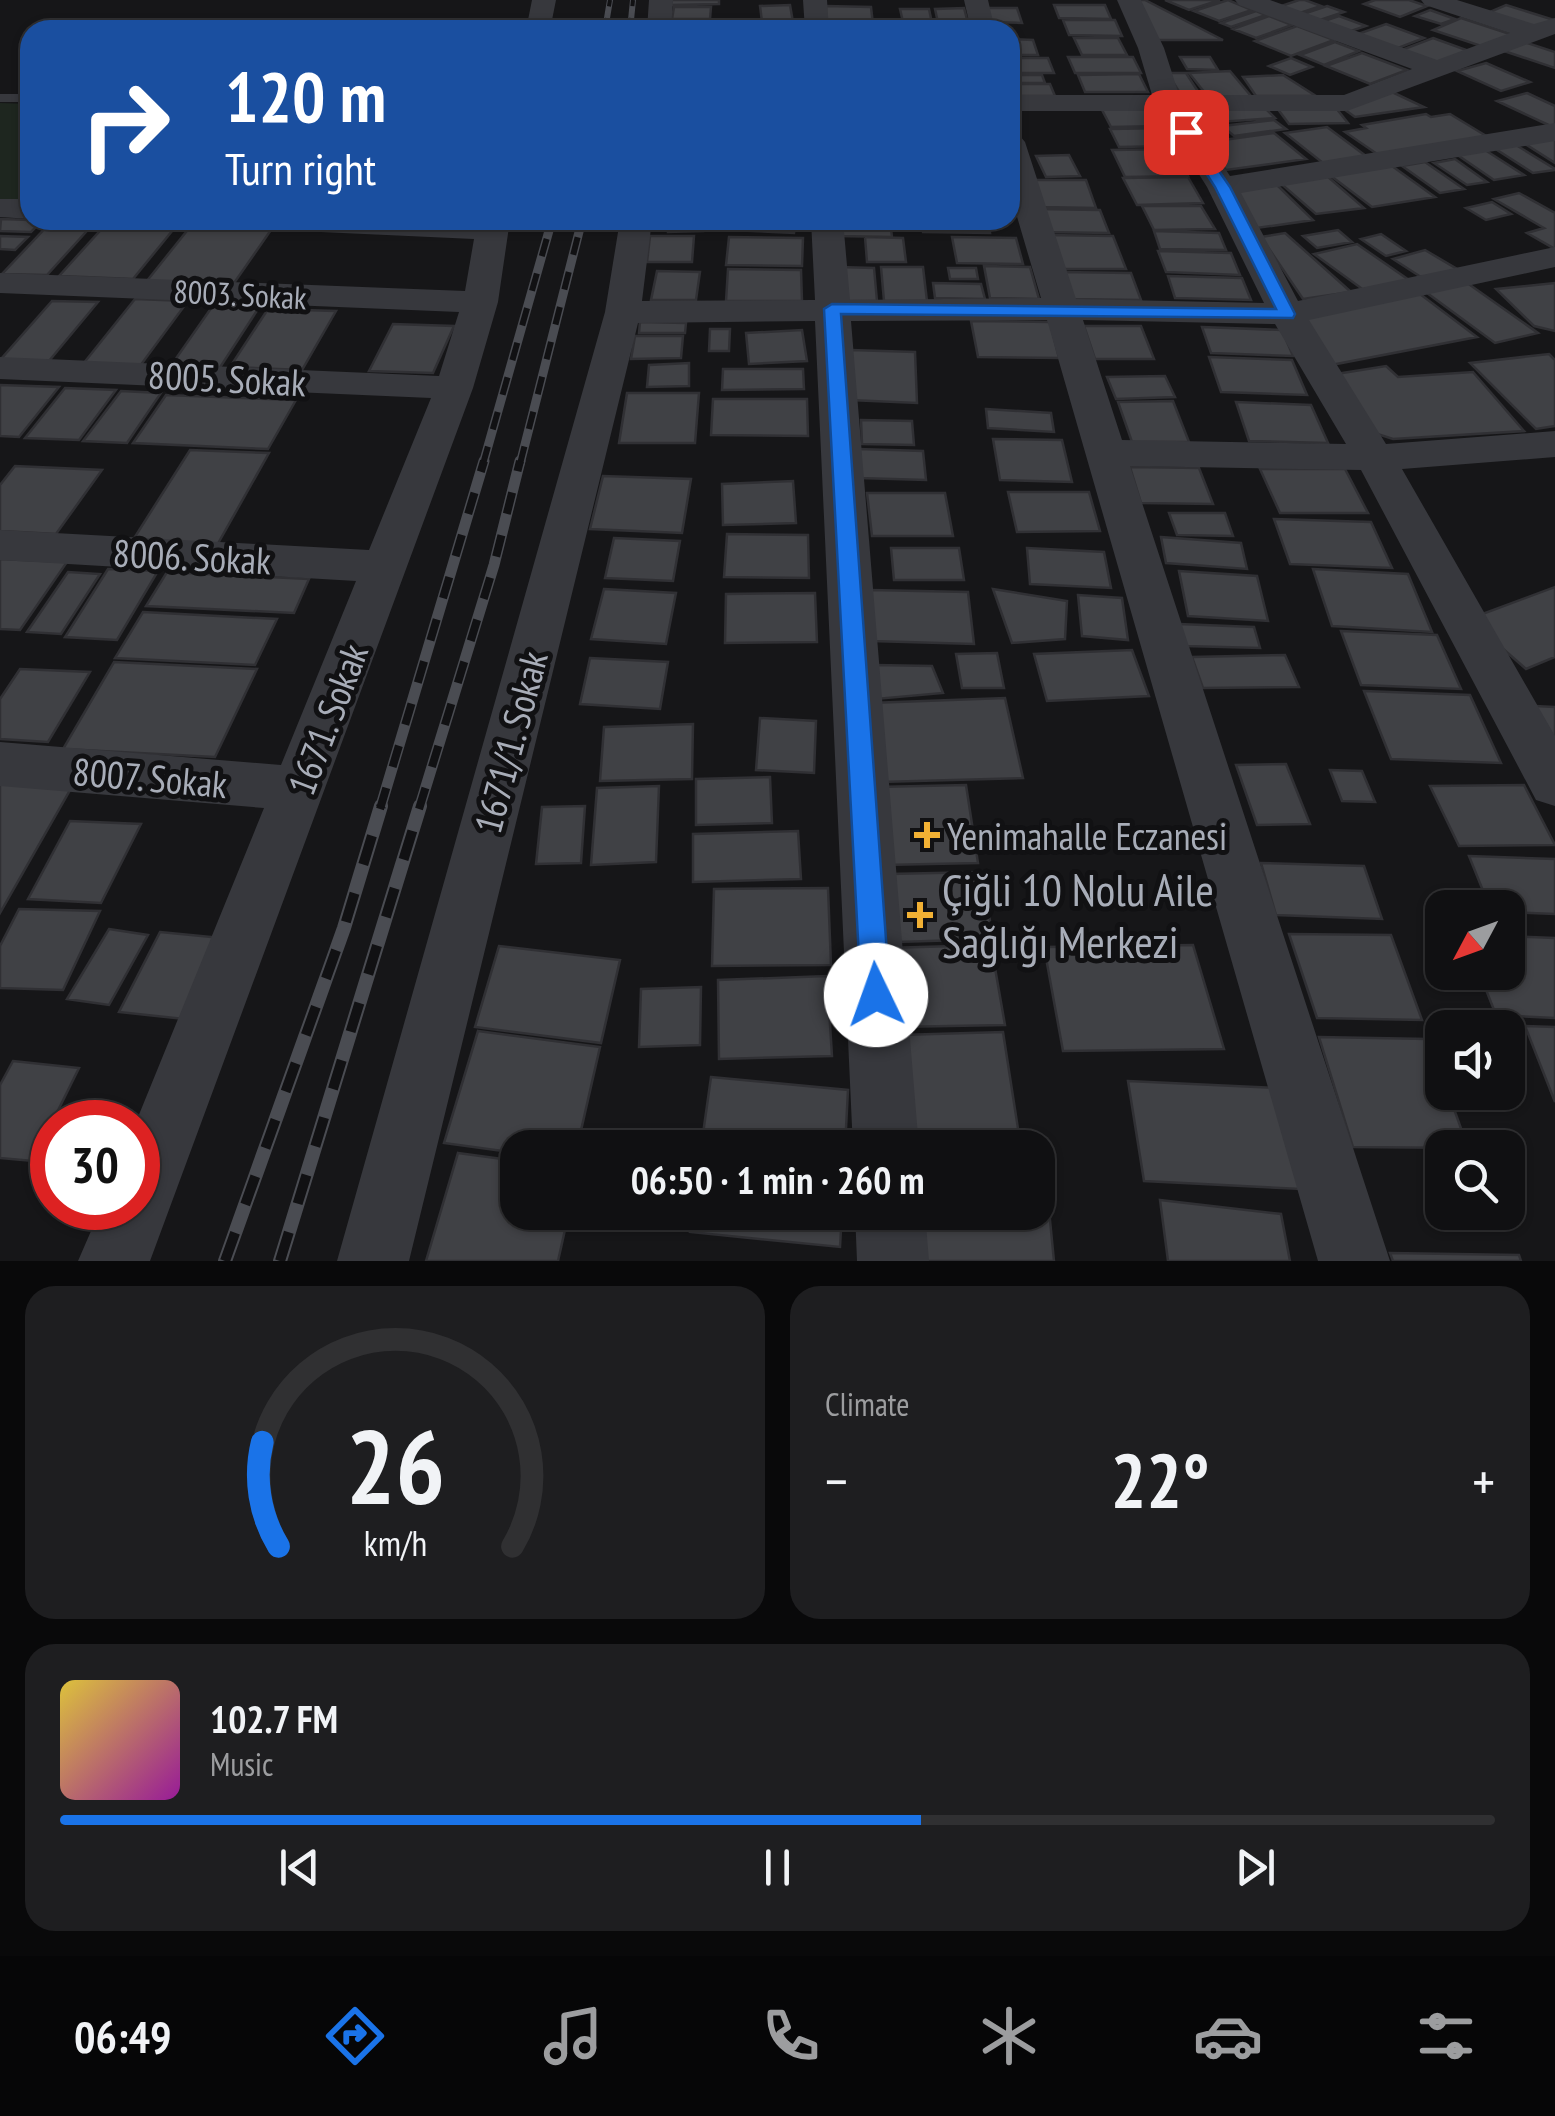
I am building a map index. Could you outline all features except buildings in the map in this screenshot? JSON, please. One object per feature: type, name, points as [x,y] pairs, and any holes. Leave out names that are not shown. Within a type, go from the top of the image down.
[{"type":"street","points":[[1130,0],[1169,105],[1222,187],[1287,314],[1373,455],[1555,784]]},
{"type":"street","points":[[1247,0],[1439,70]]},
{"type":"street","points":[[1433,0],[1545,29]]},
{"type":"street","points":[[1020,103],[1347,103],[1545,29]]},
{"type":"street","points":[[1222,187],[1555,132]]},
{"type":"street","points":[[1020,176],[1354,1261]]},
{"type":"street","name":"1671. Sokak","points":[[160,1143],[454,388],[480,302],[491,230]]},
{"type":"street","name":"1671/1. Sokak","points":[[373,1261],[623,312],[635,230]]},
{"type":"street","points":[[828,230],[885,1130]]},
{"type":"street","points":[[623,312],[1059,309],[1287,314],[1545,265]]},
{"type":"street","name":"8003. Sokak","points":[[0,283],[480,302]]},
{"type":"street","name":"8005. Sokak","points":[[0,368],[454,388]]},
{"type":"street","points":[[1107,453],[1373,455],[1535,447],[1555,478]]},
{"type":"street","name":"8006. Sokak","points":[[0,544],[384,567]]},
{"type":"street","name":"8007. Sokak","points":[[0,764],[300,790]]},
{"type":"street","name":"1671. Sokak","points":[[114,1261],[126,1230]]},
{"type":"street","points":[[891,1230],[893,1261]]},
{"type":"shaded area","points":[[0,103],[20,104],[20,203],[0,202]]},
{"type":"railway","points":[[607,20],[610,0]]},
{"type":"railway","points":[[631,20],[633,0]]},
{"type":"railway","points":[[483,464],[549,230]]},
{"type":"railway","points":[[520,464],[579,230]]},
{"type":"railway","points":[[380,809],[484,461]]},
{"type":"railway","points":[[419,809],[494,565],[520,461]]},
{"type":"railway","points":[[225,1261],[344,928],[381,806]]},
{"type":"railway","points":[[280,1261],[420,806]]},
{"type":"place","name":"Yenimahalle Eczanesi","points":[[927,835]]},
{"type":"place","name":"Çiğli 10 Nolu Aile Sağlığı Merkezi","points":[[920,915]]},
{"type":"route","points":[[876,995],[832,309],[1287,314],[1222,187],[1186,132]]}]
